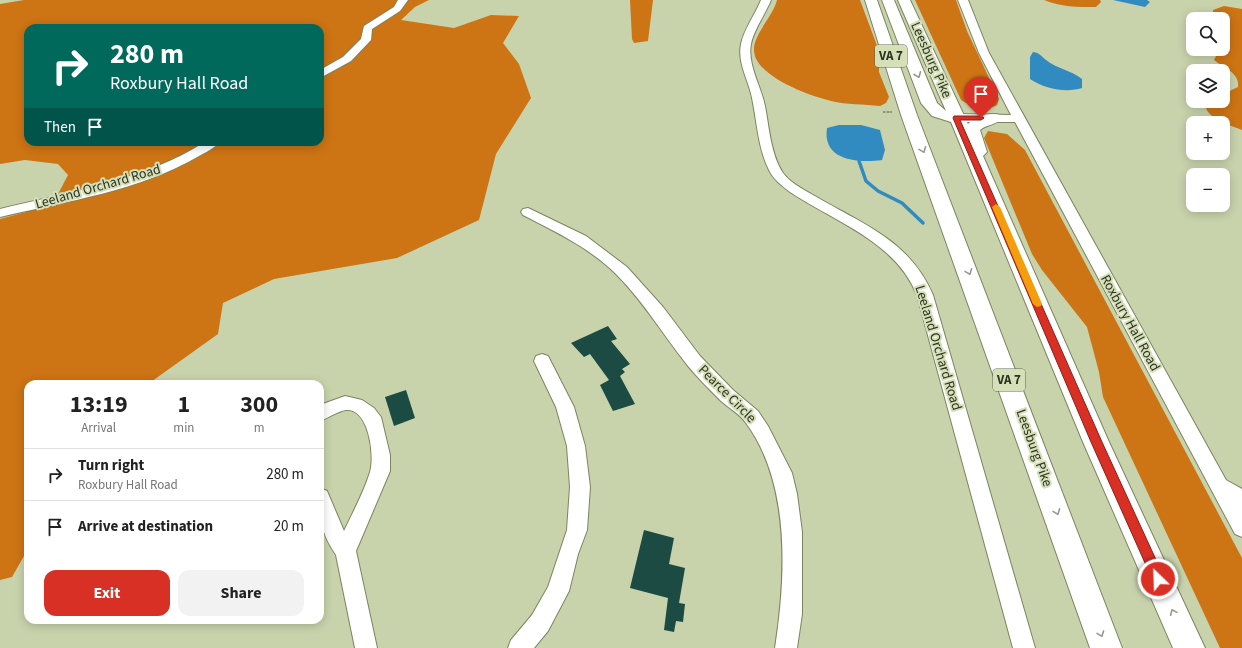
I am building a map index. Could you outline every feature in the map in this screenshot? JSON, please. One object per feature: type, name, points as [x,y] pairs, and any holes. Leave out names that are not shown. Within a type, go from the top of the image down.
[{"type":"highway","name":"Leesburg Pike","points":[[871,0],[884,34],[909,114],[1001,356],[1106,648]]},
{"type":"highway","points":[[888,0],[929,102],[939,115],[956,118]]},
{"type":"highway","name":"Leesburg Pike","points":[[904,0],[984,178],[1093,434],[1189,648]]},
{"type":"highway","points":[[938,75],[965,106],[994,118]]},
{"type":"highway","points":[[984,178],[972,129],[978,123],[994,118]]},
{"type":"street","points":[[324,73],[347,60],[366,40],[367,28],[397,9],[403,0]]},
{"type":"street","name":"Leeland Orchard Road","points":[[766,0],[746,44],[746,57],[757,91],[770,154],[778,175],[801,193],[881,239],[898,254],[915,274],[925,295],[1024,648]]},
{"type":"street","name":"Roxbury Hall Road","points":[[963,0],[984,53],[1242,528]]},
{"type":"street","points":[[956,118],[1019,119]]},
{"type":"street","name":"Leeland Orchard Road","points":[[0,213],[149,175],[186,159],[207,146]]},
{"type":"street","name":"Pearce Circle","points":[[528,212],[582,239],[622,271],[657,311],[694,361],[727,395],[752,416],[762,432],[782,473],[787,494],[792,532],[791,614],[786,648]]},
{"type":"street","points":[[519,648],[540,624],[558,592],[568,554],[577,530],[580,487],[576,446],[565,407],[542,361]]},
{"type":"street","points":[[324,411],[345,402],[356,405],[368,413],[375,422],[379,442],[381,455],[380,471],[346,550]]},
{"type":"street","points":[[1219,485],[1242,499]]},
{"type":"street","points":[[324,507],[336,537],[346,550],[366,648]]},
{"type":"shaded area","points":[[24,0],[429,0],[415,7],[401,20],[454,28],[491,15],[519,16],[503,43],[519,64],[531,98],[496,154],[479,220],[397,258],[274,279],[223,303],[218,334],[154,380],[24,380],[24,556],[12,577],[0,580],[0,219],[26,212],[57,196],[68,175],[58,164],[25,160],[0,164],[0,4]]},
{"type":"shaded area","points":[[630,0],[653,0],[648,41],[634,43],[632,39]]},
{"type":"shaded area","points":[[777,0],[860,0],[879,51],[879,72],[889,97],[886,103],[880,106],[831,101],[810,95],[784,83],[772,76],[763,68],[756,59],[754,49],[755,43]]},
{"type":"shaded area","points":[[915,0],[956,0],[967,31],[999,99],[997,105],[988,108],[979,108],[961,100]]},
{"type":"shaded area","points":[[1044,0],[1100,0],[1101,2],[1096,7],[1083,7],[1063,5]]},
{"type":"shaded area","points":[[1224,6],[1242,9],[1242,130],[1230,125],[1230,116],[1213,116],[1206,109],[1230,108],[1230,91],[1238,87],[1238,82],[1234,74],[1230,71],[1230,64],[1220,64],[1214,60],[1216,56],[1230,56],[1230,12],[1213,12],[1213,10]]},
{"type":"shaded area","points":[[988,131],[1007,134],[1025,150],[1242,558],[1242,648],[1220,648],[1103,397],[1099,372],[1087,327],[1042,270],[1032,254],[984,138]]},
{"type":"water","points":[[1113,0],[1147,0],[1150,2],[1145,7]]},
{"type":"water","points":[[1033,52],[1039,54],[1055,66],[1082,79],[1082,88],[1062,90],[1049,88],[1030,79],[1030,57]]},
{"type":"water","points":[[839,125],[861,125],[880,130],[885,150],[882,160],[853,160],[844,158],[836,153],[830,147],[827,139],[827,128]]},
{"type":"building","points":[[608,326],[617,339],[611,341],[630,364],[622,369],[625,372],[620,376],[635,404],[613,411],[600,385],[609,380],[590,354],[584,357],[571,343]]},
{"type":"building","points":[[406,390],[415,418],[394,426],[385,397]]},
{"type":"building","points":[[644,530],[674,538],[669,564],[685,568],[679,603],[685,604],[683,622],[676,621],[674,632],[664,630],[668,598],[630,588]]},
{"type":"waterway","points":[[859,161],[866,181],[878,191],[902,203],[923,223]]},
{"type":"slow traffic","points":[[996,207],[1037,304]]},
{"type":"route","points":[[981,118],[956,118],[984,178],[1096,442],[1158,579]]}]
